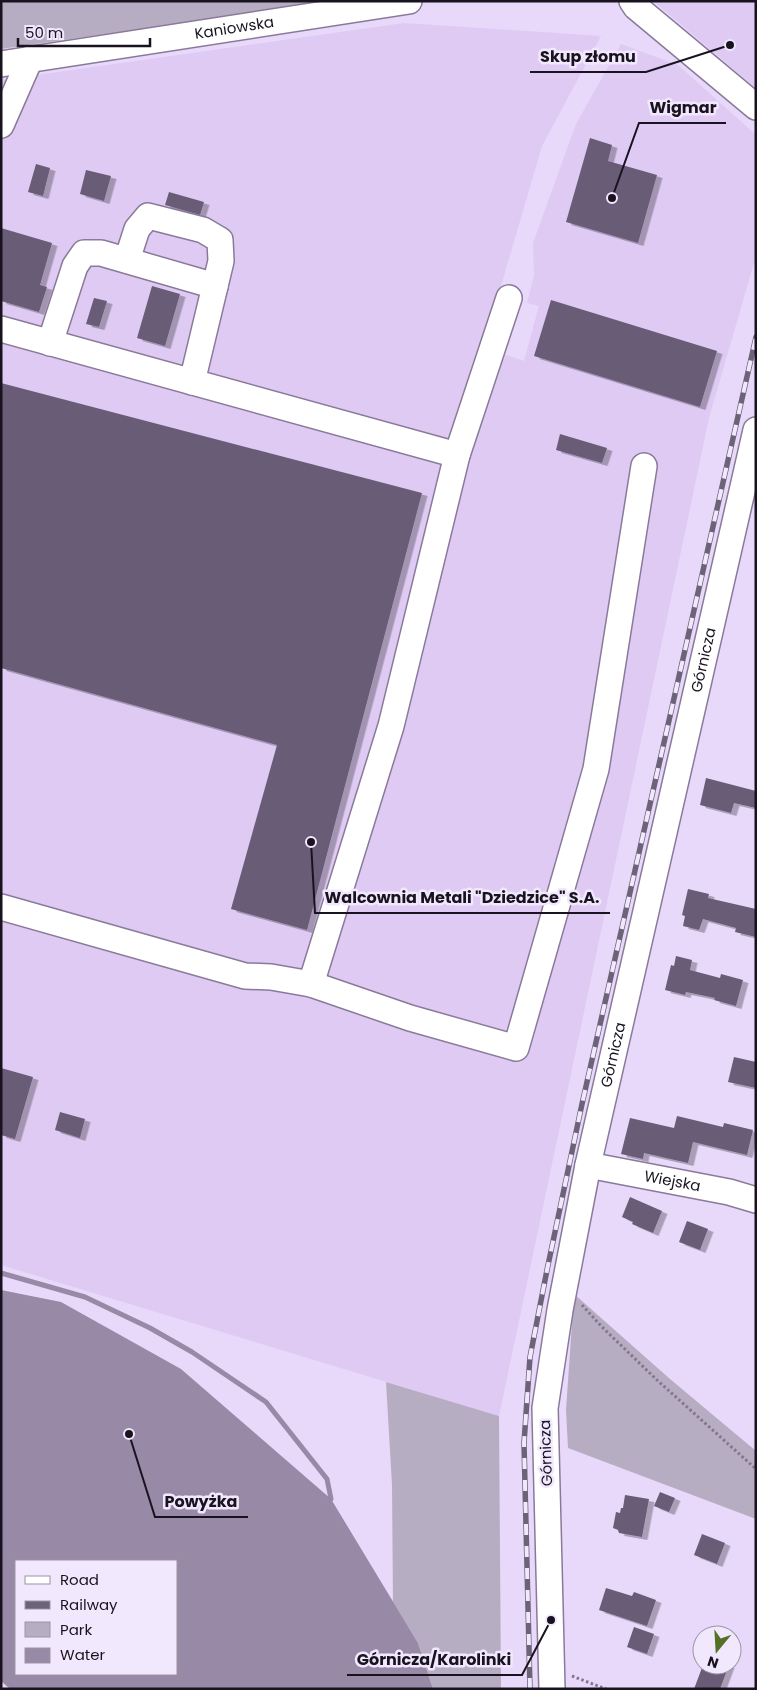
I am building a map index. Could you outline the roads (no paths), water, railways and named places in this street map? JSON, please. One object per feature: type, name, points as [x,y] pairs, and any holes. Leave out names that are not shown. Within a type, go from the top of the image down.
[{"type":"street","name":"Kaniowska","points":[[1,64],[30,58],[409,1]]},
{"type":"street","points":[[632,1],[636,7],[756,107]]},
{"type":"street","points":[[1,125],[30,58]]},
{"type":"street","points":[[127,260],[137,229],[148,216],[203,230],[220,240],[221,261],[192,382]]},
{"type":"street","points":[[50,343],[75,266],[84,253],[101,253],[215,286]]},
{"type":"street","points":[[311,984],[390,726],[457,455],[509,298]]},
{"type":"street","points":[[1,329],[457,455]]},
{"type":"street","name":"Górnicza","points":[[552,1682],[545,1408],[565,1286],[588,1165],[756,430]]},
{"type":"street","points":[[1,907],[245,976],[271,977],[311,984],[410,1018],[516,1048],[596,769],[644,466]]},
{"type":"street","name":"Wiejska","points":[[588,1165],[729,1192],[756,1200]]},
{"type":"water","points":[[1,1290],[61,1302],[181,1369],[331,1499],[418,1643],[433,1689],[10,1689],[1,1681]]},
{"type":"waterway","points":[[1,1273],[85,1297],[150,1328],[192,1352],[266,1402],[327,1479],[331,1499]]},
{"type":"railway","points":[[530,1689],[524,1443],[530,1357],[582,1104],[756,337]]},
{"type":"place","name":"Skup złomu","points":[[730,45]]},
{"type":"place","name":"Wigmar","points":[[612,198]]},
{"type":"place","name":"Walcownia Metali \"Dziedzice\" S.A.","points":[[311,842]]},
{"type":"place","name":"Powyżka","points":[[129,1434]]},
{"type":"place","name":"Górnicza/Karolinki","points":[[551,1620]]}]
